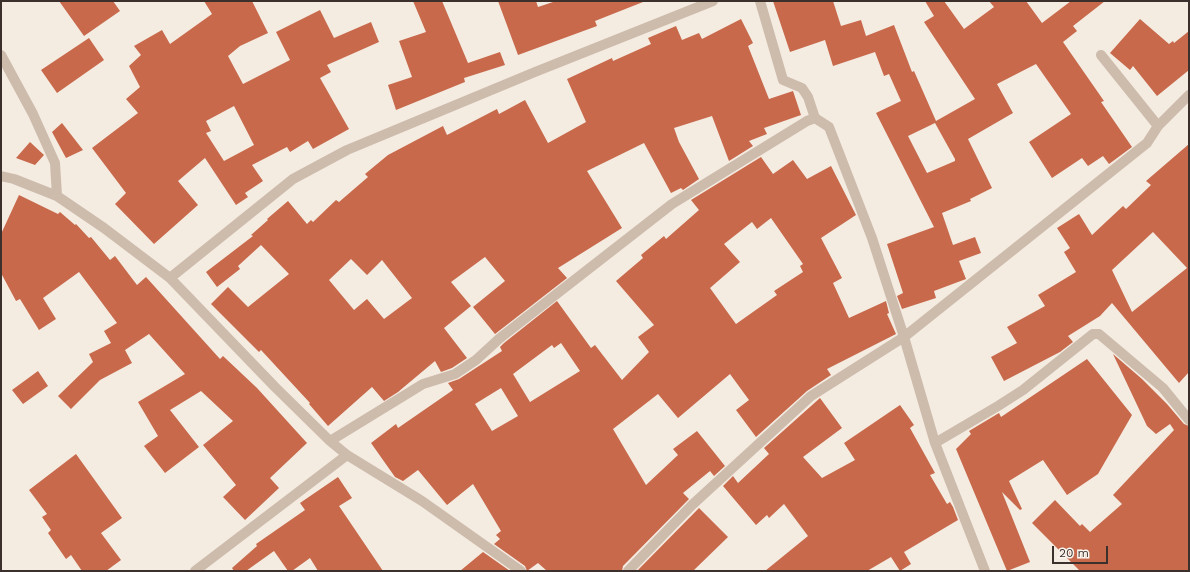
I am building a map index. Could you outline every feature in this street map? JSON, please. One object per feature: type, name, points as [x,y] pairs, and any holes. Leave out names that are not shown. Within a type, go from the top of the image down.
[{"type":"street","points":[[170,278],[293,179],[347,150],[535,72],[713,1]]},
{"type":"street","points":[[760,1],[783,80],[802,88],[808,97],[815,118],[829,127],[872,238],[904,337],[935,443],[986,571]]},
{"type":"street","points":[[1101,55],[1158,126]]},
{"type":"street","points":[[1,56],[33,114],[55,163],[57,196]]},
{"type":"street","points":[[628,571],[692,505],[812,396],[904,337],[1147,143],[1158,126],[1189,95]]},
{"type":"street","points":[[330,441],[423,384],[455,374],[476,360],[500,338],[672,204],[807,121],[815,118]]},
{"type":"street","points":[[1,176],[14,179],[57,196],[104,228],[170,278],[275,387],[330,441],[347,455],[422,501],[521,571]]},
{"type":"street","points":[[935,443],[1023,390],[1093,334],[1099,334],[1163,388],[1189,420]]},
{"type":"street","points":[[195,571],[347,455]]},
{"type":"building","points":[[59,1],[113,1],[120,11],[84,36]]},
{"type":"building","points":[[204,1],[252,1],[268,33],[240,46],[228,56],[243,84],[290,60],[276,32],[320,10],[334,38],[371,22],[379,42],[327,65],[331,72],[320,78],[349,129],[313,149],[308,141],[290,152],[287,147],[252,165],[263,181],[245,193],[248,197],[236,205],[205,158],[178,181],[198,205],[154,244],[115,204],[126,193],[92,148],[138,113],[126,99],[140,87],[129,66],[141,55],[134,46],[162,30],[170,44],[212,14]],"holes":[[[234,106],[254,145],[224,161],[206,133],[211,131],[206,121]]]},
{"type":"building","points":[[413,1],[442,1],[468,63],[500,52],[505,65],[464,78],[465,82],[396,110],[388,85],[412,77],[399,41],[426,32]]},
{"type":"building","points":[[498,1],[536,1],[538,7],[556,1],[643,2],[595,21],[597,26],[518,55]]},
{"type":"building","points":[[773,1],[833,1],[841,26],[861,20],[866,36],[894,25],[912,72],[914,71],[936,121],[975,99],[924,22],[934,16],[925,1],[944,1],[964,29],[994,7],[989,1],[1026,1],[1042,23],[1071,1],[1105,1],[1073,26],[1077,31],[1063,42],[1104,101],[1101,102],[1132,147],[1109,164],[1103,156],[1088,166],[1082,158],[1052,178],[1029,142],[1071,114],[1036,64],[997,84],[1013,113],[968,139],[992,188],[970,199],[971,201],[942,213],[953,245],[975,237],[981,253],[959,261],[966,279],[934,291],[936,298],[902,309],[897,296],[903,293],[887,244],[934,227],[876,113],[901,101],[889,74],[884,76],[875,52],[833,66],[825,40],[790,52]],"holes":[[[935,123],[955,161],[927,173],[908,136]]]},
{"type":"building","points":[[741,19],[753,43],[748,46],[769,99],[793,91],[801,115],[764,128],[767,134],[749,141],[753,146],[729,161],[712,116],[674,128],[679,142],[699,179],[683,190],[681,188],[671,193],[644,143],[587,171],[622,228],[558,268],[567,278],[495,334],[473,307],[505,281],[485,257],[451,282],[471,306],[444,328],[467,358],[452,368],[441,372],[435,361],[398,392],[384,401],[372,387],[328,426],[309,404],[310,403],[261,350],[259,352],[211,304],[228,287],[248,307],[289,274],[261,245],[238,266],[240,269],[217,287],[206,272],[253,236],[251,235],[288,201],[307,224],[311,220],[313,222],[336,200],[339,202],[368,177],[365,174],[388,155],[443,126],[447,135],[497,109],[499,114],[525,100],[548,143],[586,122],[567,79],[612,58],[613,61],[651,44],[648,38],[676,26],[682,40],[699,33],[702,39]],"holes":[[[351,259],[367,275],[382,260],[412,298],[384,319],[367,299],[354,310],[329,280]]]},
{"type":"building","points":[[1140,19],[1169,44],[1173,41],[1174,43],[1189,31],[1189,70],[1157,96],[1133,66],[1130,70],[1110,53]]},
{"type":"building","points":[[89,38],[104,60],[57,93],[41,70]]},
{"type":"building","points":[[62,123],[83,150],[66,158],[52,132]]},
{"type":"building","points":[[30,142],[44,155],[35,165],[16,158]]},
{"type":"building","points":[[1189,144],[1189,372],[1179,383],[1112,303],[1100,316],[1068,336],[1073,342],[1060,352],[1004,381],[991,357],[1017,343],[1007,327],[1045,306],[1038,295],[1076,272],[1064,252],[1070,248],[1057,228],[1079,214],[1092,235],[1123,206],[1126,209],[1151,185],[1146,181]],"holes":[[[1153,232],[1187,268],[1132,312],[1112,270]]]},
{"type":"building","points":[[761,157],[773,174],[793,160],[807,179],[831,166],[856,215],[821,238],[842,278],[833,283],[849,318],[886,301],[889,313],[887,314],[896,334],[827,369],[831,375],[807,391],[756,437],[736,410],[749,400],[730,374],[678,418],[658,394],[613,429],[646,485],[678,455],[673,449],[697,431],[725,466],[714,476],[710,471],[683,493],[689,499],[623,566],[622,571],[547,571],[538,563],[527,571],[525,566],[494,544],[500,539],[496,535],[501,531],[473,484],[447,505],[418,470],[403,481],[395,477],[371,443],[396,424],[398,428],[453,390],[448,383],[459,379],[502,351],[500,347],[504,343],[557,301],[591,348],[595,345],[622,380],[649,352],[638,337],[654,325],[616,281],[643,258],[641,255],[664,236],[666,239],[699,210],[691,200]],"holes":[[[771,218],[803,264],[800,266],[803,272],[774,291],[777,295],[736,324],[710,288],[740,262],[724,244],[752,222],[757,229]],[[561,343],[580,371],[530,402],[513,374],[552,345],[554,348]],[[501,388],[518,416],[492,431],[475,404]]]},
{"type":"building","points":[[19,195],[58,214],[60,212],[75,225],[76,224],[89,238],[91,237],[110,260],[115,256],[137,285],[146,277],[220,359],[223,356],[257,388],[307,443],[270,478],[279,488],[245,520],[223,497],[236,485],[203,445],[233,421],[201,391],[170,410],[199,447],[165,473],[144,446],[158,436],[138,402],[185,374],[149,334],[125,350],[132,363],[100,380],[71,409],[58,396],[93,362],[89,354],[111,343],[104,331],[117,323],[79,272],[43,298],[56,319],[39,330],[20,299],[16,301],[1,273],[1,234]]},
{"type":"building","points":[[1113,354],[1142,379],[1167,404],[1184,424],[1189,426],[1189,571],[1080,571],[1032,523],[1055,500],[1080,526],[1082,524],[1090,532],[1122,504],[1113,495],[1174,430],[1170,424],[1156,434],[1147,426]]},
{"type":"building","points":[[1087,359],[1132,415],[1098,474],[1067,495],[1043,460],[1009,481],[1022,509],[1020,510],[1002,492],[1030,562],[1007,571],[956,449],[971,434],[969,431],[999,413],[1001,417]]},
{"type":"building","points":[[38,371],[48,386],[23,404],[12,390]]},
{"type":"building","points":[[820,398],[842,428],[803,457],[822,478],[855,460],[844,443],[900,405],[914,425],[910,428],[935,473],[930,475],[947,504],[950,502],[953,507],[958,520],[904,552],[911,564],[900,571],[891,557],[867,571],[765,571],[808,536],[784,504],[769,518],[767,515],[756,525],[723,486],[733,476],[738,483],[769,454],[764,448]]},
{"type":"building","points":[[76,454],[122,518],[101,533],[121,560],[106,571],[82,571],[71,555],[66,559],[48,533],[51,530],[42,517],[47,514],[29,490]]},
{"type":"building","points":[[338,477],[352,498],[339,506],[383,571],[318,571],[310,558],[292,571],[288,571],[274,551],[246,571],[234,571],[232,568],[257,546],[256,544],[305,510],[300,503]]},
{"type":"building","points":[[699,508],[728,537],[693,571],[637,571]]},
{"type":"building","points":[[483,552],[510,571],[460,571]]}]
